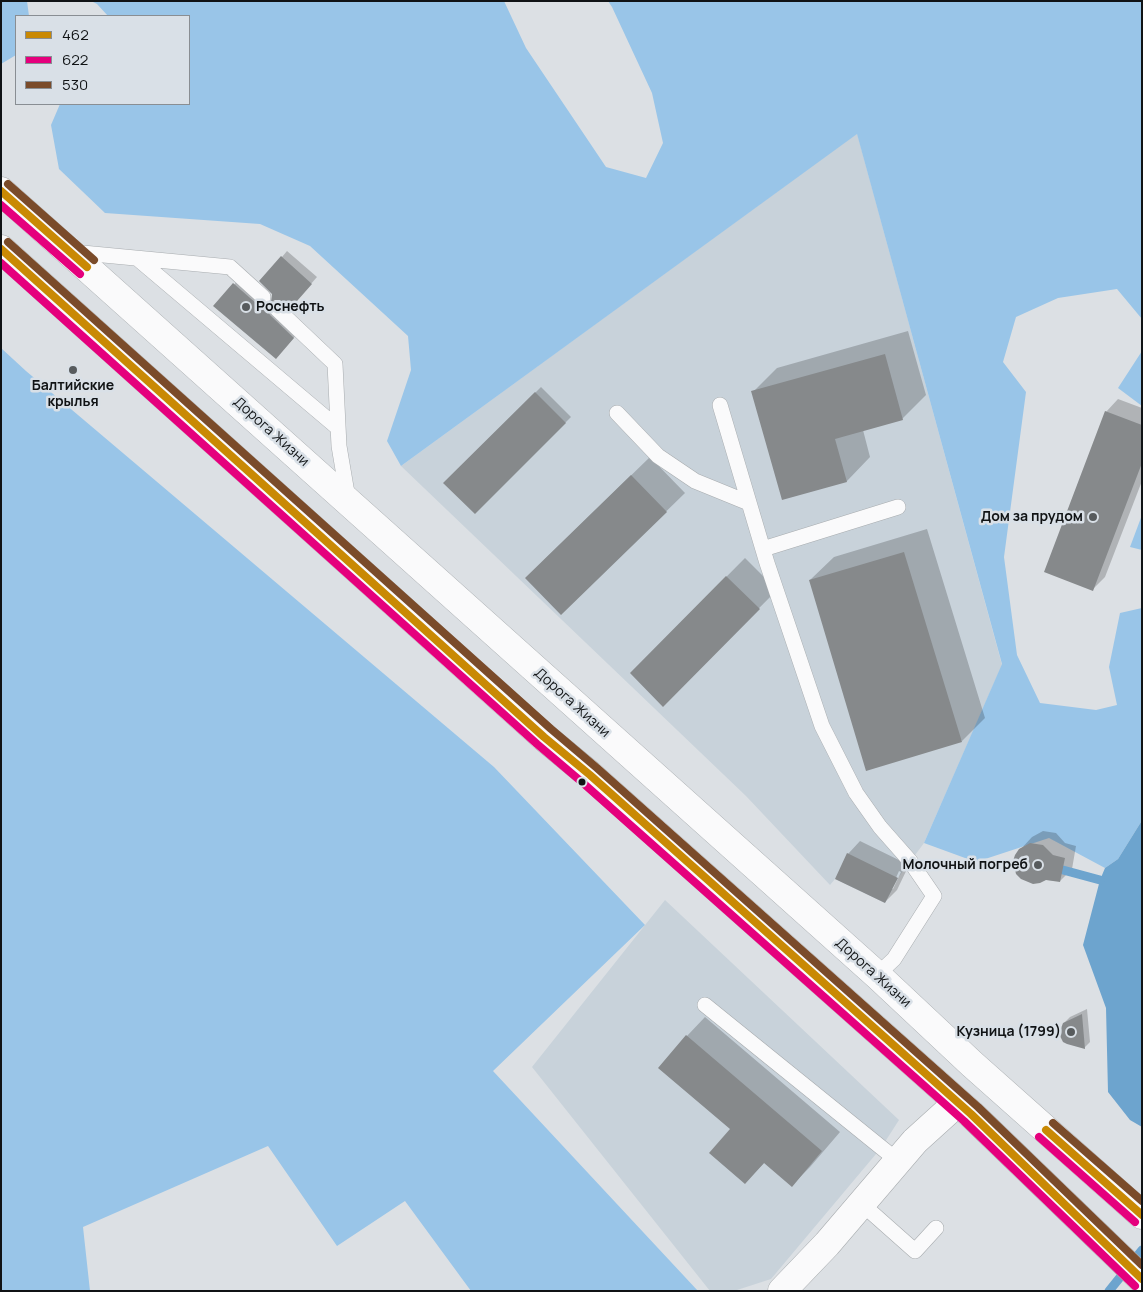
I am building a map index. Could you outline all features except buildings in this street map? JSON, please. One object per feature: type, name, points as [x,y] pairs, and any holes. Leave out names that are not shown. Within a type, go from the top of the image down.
[{"type":"main road","name":"Дорога Жизни","points":[[1,191],[1142,1215]]},
{"type":"main road","points":[[1,249],[544,737],[605,788],[955,1101],[1142,1279]]},
{"type":"main road","points":[[792,1287],[915,1141],[947,1112],[955,1101]]},
{"type":"lane","points":[[69,251],[230,267],[263,298]]},
{"type":"lane","points":[[138,259],[338,428]]},
{"type":"lane","points":[[276,309],[335,364],[339,446],[348,501]]},
{"type":"lane","points":[[720,405],[763,548],[822,726],[856,793],[880,827],[910,861],[934,896],[894,959],[877,976]]},
{"type":"lane","points":[[616,413],[658,456],[695,481],[749,503]]},
{"type":"lane","points":[[763,548],[898,507]]},
{"type":"lane","points":[[705,1005],[898,1161]]},
{"type":"lane","points":[[862,1204],[915,1251],[936,1228]]},
{"type":"shaded area","points":[[1,1],[27,1],[29,15],[15,15],[15,56],[1,64]]},
{"type":"shaded area","points":[[91,1],[504,1],[526,48],[606,167],[646,178],[663,143],[652,93],[608,1],[1142,1],[1142,319],[1117,289],[1058,298],[1016,317],[1003,362],[1026,392],[1004,557],[1017,655],[1040,703],[1096,710],[1117,705],[1109,667],[1120,613],[1142,608],[1142,818],[1118,859],[1105,868],[1049,838],[976,862],[924,843],[1002,664],[857,134],[401,466],[387,441],[411,370],[408,336],[310,246],[260,224],[105,213],[59,169],[51,125],[60,105],[190,105],[190,15],[107,15],[97,4]]},
{"type":"shaded area","points":[[857,133],[1002,665],[924,843],[898,878],[885,903],[835,879],[830,885],[746,796],[401,466]]},
{"type":"shaded area","points":[[1,348],[494,767],[645,925],[493,1071],[698,1291],[471,1291],[405,1201],[337,1246],[268,1146],[83,1227],[90,1291],[1,1291]]},
{"type":"shaded area","points":[[1142,351],[1142,406],[1118,388]]},
{"type":"shaded area","points":[[1142,515],[1142,550],[1130,547]]},
{"type":"shaded area","points":[[1142,818],[1142,1127],[1130,1120],[1108,1092],[1106,1008],[1083,945],[1100,880],[1105,868],[1118,859]]},
{"type":"shaded area","points":[[665,900],[899,1120],[881,1148],[771,1279],[734,1291],[710,1291],[532,1067]]},
{"type":"waterway","points":[[1063,870],[1100,880]]},
{"type":"waterway","points":[[1109,1291],[1142,1250]]},
{"type":"transit line","name":"530","points":[[8,184],[94,260]]},
{"type":"transit line","name":"462","points":[[1,191],[87,267]]},
{"type":"transit line","name":"622","points":[[1,205],[80,274]]},
{"type":"transit line","name":"530","points":[[8,242],[551,729],[978,1107],[1142,1265]]},
{"type":"transit line","name":"462","points":[[1,249],[544,737],[590,775],[971,1114],[1142,1279]]},
{"type":"transit line","name":"622","points":[[1,263],[537,744],[964,1121],[1135,1286]]},
{"type":"transit line","name":"530","points":[[1053,1123],[1142,1201]]},
{"type":"transit line","name":"462","points":[[1046,1130],[1142,1215]]},
{"type":"transit line","name":"622","points":[[1039,1137],[1135,1222]]},
{"type":"place","name":"Роснефть","points":[[246,307]]},
{"type":"place","name":"Балтийские крылья","points":[[73,370]]},
{"type":"place","name":"Дом за прудом","points":[[1093,517]]},
{"type":"place","name":"Молочный погреб","points":[[1038,865]]},
{"type":"place","name":"Кузница (1799)","points":[[1071,1032]]}]
